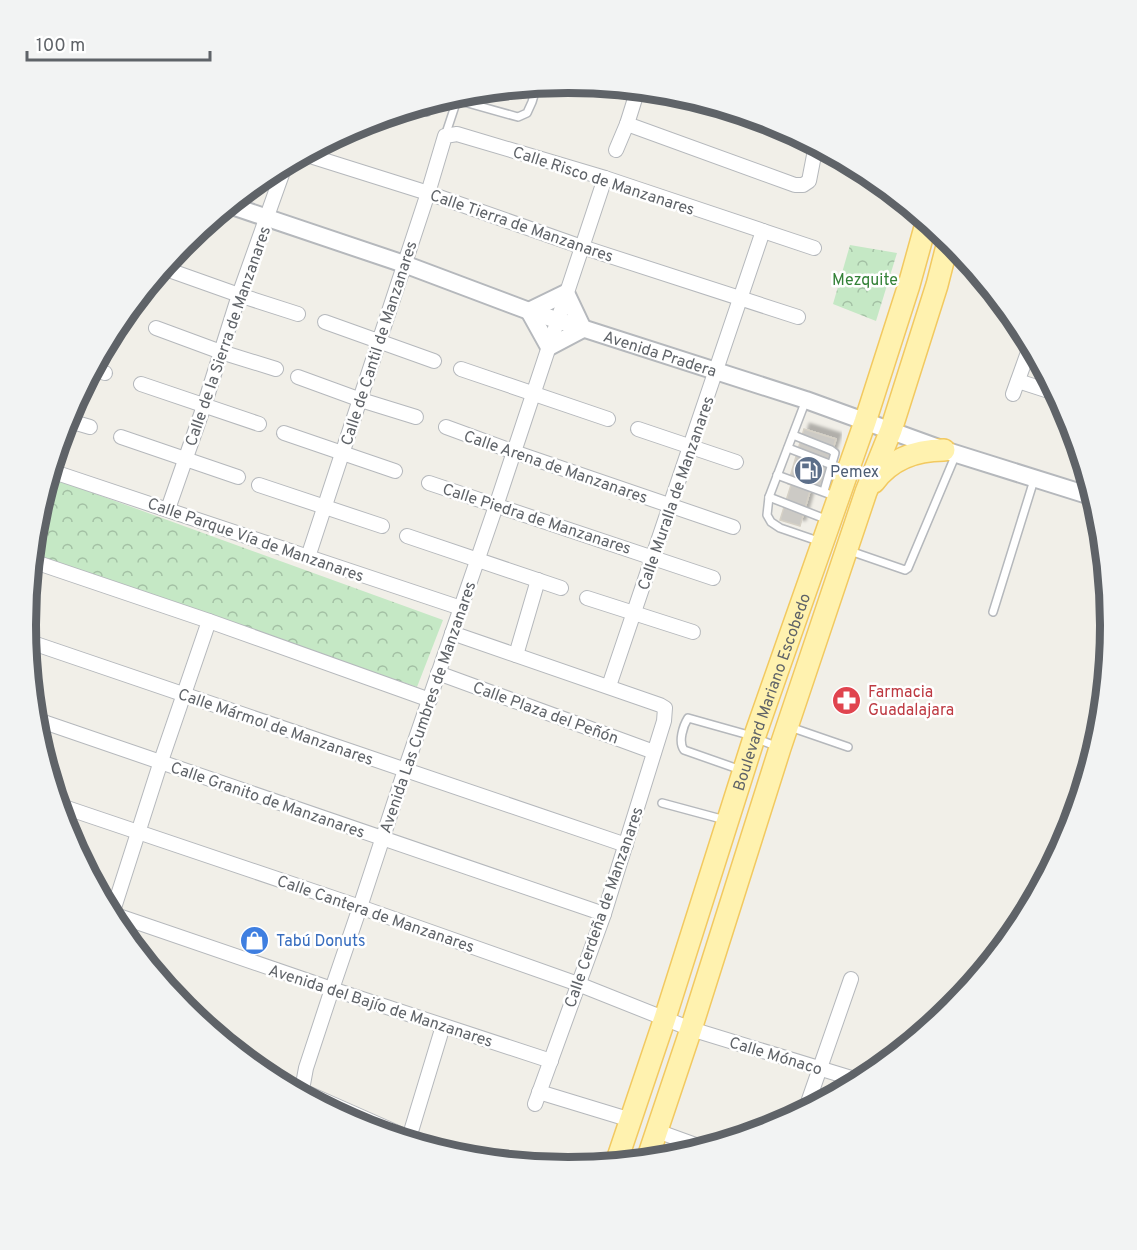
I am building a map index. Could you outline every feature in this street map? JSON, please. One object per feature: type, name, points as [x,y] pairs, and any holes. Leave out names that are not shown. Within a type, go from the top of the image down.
[{"type":"main road","name":"Boulevard Mariano Escobedo","points":[[619,1155],[754,738],[831,521],[831,494],[840,468],[865,422],[924,229]]},
{"type":"main road","name":"Boulevard Mariano Escobedo","points":[[650,1151],[780,748],[866,492],[891,430],[938,285],[946,249]]},
{"type":"main road","points":[[866,492],[891,464],[922,452],[950,452]]},
{"type":"street","points":[[616,150],[636,97]]},
{"type":"street","points":[[627,124],[795,184],[802,185],[808,181],[814,153]]},
{"type":"street","name":"Calle Risco de Manzanares","points":[[446,132],[605,178],[814,248]]},
{"type":"street","name":"Calle de Cantil de Manzanares","points":[[308,557],[446,132]]},
{"type":"street","name":"Calle Tierra de Manzanares","points":[[314,157],[798,317]]},
{"type":"street","name":"Calle de la Sierra de Manzanares","points":[[168,509],[239,295],[282,177]]},
{"type":"street","name":"Avenida Las Cumbres de Manzanares","points":[[302,1086],[306,1068],[332,989],[605,178]]},
{"type":"street","name":"Avenida Pradera","points":[[238,208],[404,264],[529,311],[806,400],[950,452],[1085,494]]},
{"type":"street","name":"Calle Muralla de Manzanares","points":[[609,686],[763,231]]},
{"type":"street","points":[[171,271],[298,314]]},
{"type":"street","points":[[566,293],[583,329],[549,347],[529,311],[566,293]]},
{"type":"street","points":[[325,322],[434,361]]},
{"type":"street","points":[[156,328],[276,369]]},
{"type":"street","points":[[1027,355],[1015,388],[1048,393]]},
{"type":"street","points":[[461,369],[608,419]]},
{"type":"street","points":[[298,377],[416,417]]},
{"type":"street","points":[[141,384],[259,424]]},
{"type":"street","points":[[76,423],[90,428]]},
{"type":"street","name":"Calle Arena de Manzanares","points":[[446,427],[733,527]]},
{"type":"street","points":[[638,429],[736,462]]},
{"type":"street","points":[[284,433],[395,471]]},
{"type":"street","points":[[121,437],[238,477]]},
{"type":"street","name":"Calle Parque Vía de Manzanares","points":[[58,473],[461,608]]},
{"type":"street","name":"Calle Piedra de Manzanares","points":[[429,483],[653,556],[713,578]]},
{"type":"street","points":[[259,485],[382,526]]},
{"type":"street","points":[[407,536],[561,588]]},
{"type":"street","points":[[40,564],[209,621],[429,700]]},
{"type":"street","points":[[516,655],[538,580]]},
{"type":"street","points":[[587,598],[693,632]]},
{"type":"street","points":[[114,903],[209,621]]},
{"type":"street","points":[[452,633],[609,686]]},
{"type":"street","name":"Calle Mármol de Manzanares","points":[[37,644],[626,845]]},
{"type":"street","name":"Calle Plaza del Peñón","points":[[438,673],[654,752]]},
{"type":"street","name":"Calle Cerdeña de Manzanares","points":[[609,686],[665,708],[664,721],[604,914],[537,1098],[631,1120]]},
{"type":"street","name":"Calle Granito de Manzanares","points":[[45,722],[604,914]]},
{"type":"street","name":"Calle Cantera de Manzanares","points":[[69,809],[360,907],[578,984],[691,1029]]},
{"type":"street","name":"Avenida del Bajío de Manzanares","points":[[124,917],[551,1061]]},
{"type":"street","points":[[808,1101],[851,979]]},
{"type":"street","points":[[411,1133],[443,1026]]},
{"type":"street","name":"Calle Mónaco","points":[[691,1029],[848,1078]]},
{"type":"street","points":[[657,1131],[690,1143]]},
{"type":"lane","points":[[472,102],[518,117],[526,113],[534,94]]},
{"type":"lane","points":[[446,132],[455,105]]},
{"type":"lane","points":[[806,400],[769,497],[767,515],[771,522],[786,531],[823,543]]},
{"type":"lane","points":[[793,435],[831,450],[835,453],[840,468]]},
{"type":"lane","points":[[788,448],[840,468]]},
{"type":"lane","points":[[847,550],[905,570],[908,568],[950,452]]},
{"type":"lane","points":[[777,475],[831,494]]},
{"type":"lane","points":[[993,612],[1035,478]]},
{"type":"lane","points":[[769,497],[831,521]]},
{"type":"lane","points":[[743,771],[684,750],[681,743],[688,718],[694,718],[780,748]]},
{"type":"lane","points":[[788,726],[848,747]]},
{"type":"lane","points":[[662,803],[728,820]]},
{"type":"green space","name":"Mezquite","points":[[850,245],[897,253],[876,321],[833,304]]},
{"type":"green space","points":[[56,480],[443,620],[417,687],[40,560],[46,521]]},
{"type":"building","name":"Pemex","points":[[804,429],[836,439],[819,494],[810,491],[800,526],[780,520]]},
{"type":"place","name":"Pemex","points":[[809,471]]},
{"type":"place","name":"Farmacia Guadalajara","points":[[847,700]]},
{"type":"place","name":"Tabú Donuts","points":[[255,940]]}]
